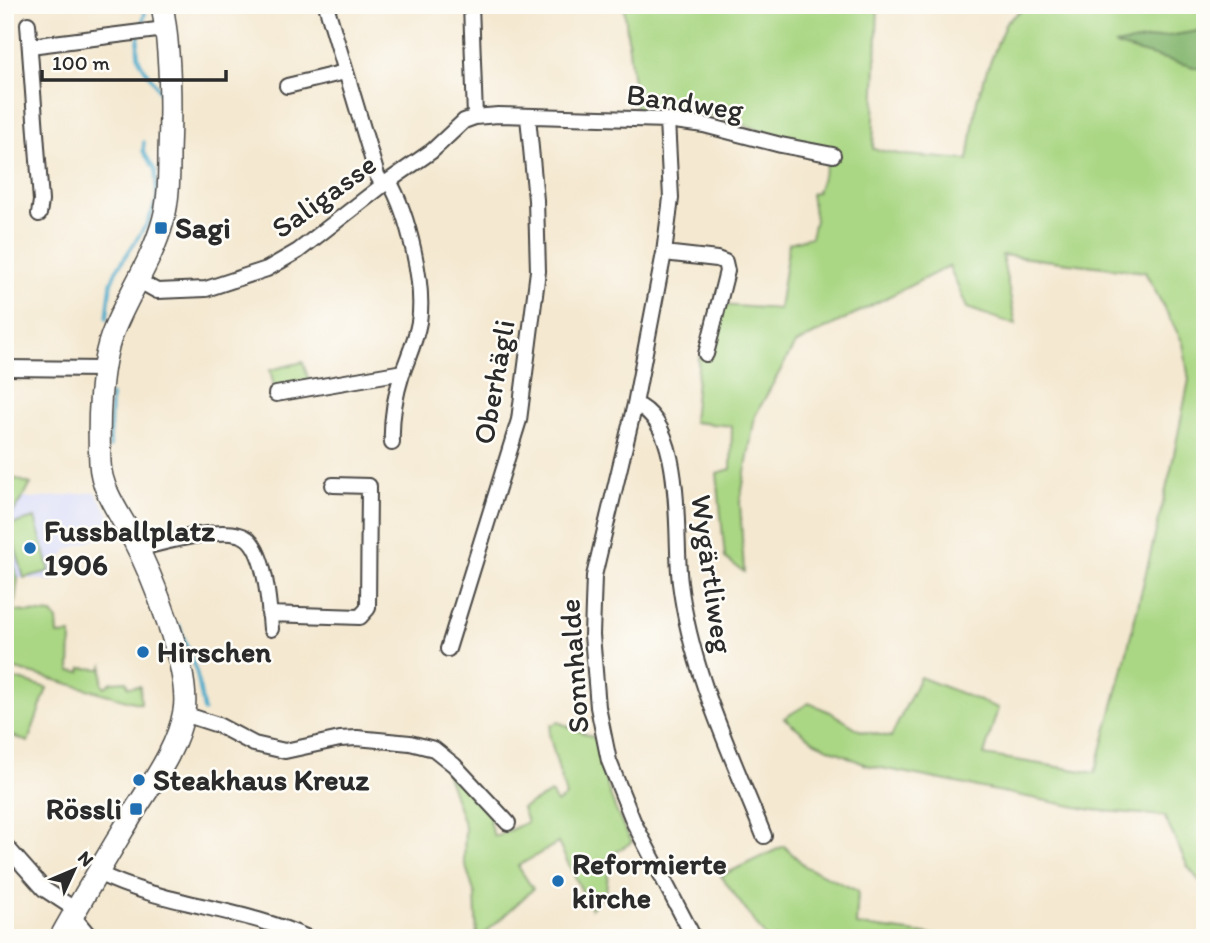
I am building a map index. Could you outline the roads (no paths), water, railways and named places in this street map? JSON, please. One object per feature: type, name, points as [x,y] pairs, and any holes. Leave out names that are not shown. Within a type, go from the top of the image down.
[{"type":"main road","points":[[60,938],[168,755],[184,714],[180,661],[138,549],[107,491],[100,465],[103,369],[113,331],[139,281],[164,219],[170,108],[162,5]]},
{"type":"street","points":[[326,5],[377,175],[386,183],[406,221],[418,276],[419,322],[395,400],[392,443]]},
{"type":"street","points":[[471,5],[475,117],[528,117]]},
{"type":"street","points":[[28,24],[41,201],[39,214]]},
{"type":"street","points":[[30,46],[165,29]]},
{"type":"street","points":[[287,86],[345,72]]},
{"type":"street","name":"Saligasse","points":[[139,281],[157,291],[206,289],[267,269],[298,251],[432,151],[464,121],[475,117]]},
{"type":"street","name":"Bandweg","points":[[528,117],[667,120],[704,125],[833,155]]},
{"type":"street","name":"Oberhägli","points":[[448,649],[519,420],[538,271],[536,200],[528,117]]},
{"type":"street","name":"Sonnhalde","points":[[667,120],[671,198],[664,253],[635,404],[594,576],[592,635],[598,707],[608,761],[634,823],[694,938]]},
{"type":"street","points":[[664,253],[717,258],[724,262],[727,271],[706,354]]},
{"type":"street","points":[[5,368],[103,369]]},
{"type":"street","points":[[276,394],[403,372]]},
{"type":"street","name":"Wygärtliweg","points":[[635,404],[649,412],[654,419],[671,458],[680,582],[688,631],[700,676],[764,836]]},
{"type":"street","points":[[138,549],[220,532],[236,532],[249,540],[261,561],[270,621],[360,617],[368,608],[369,486],[333,485]]},
{"type":"street","points":[[184,714],[218,725],[254,744],[285,751],[357,738],[434,749],[454,765],[508,823]]},
{"type":"street","points":[[5,845],[44,889],[74,912],[90,938]]},
{"type":"street","points":[[98,873],[139,890],[269,923],[308,938]]},
{"type":"waterway","points":[[142,25],[147,5]]},
{"type":"waterway","points":[[139,36],[137,46],[140,61],[160,93]]},
{"type":"waterway","points":[[107,318],[111,283],[116,271],[148,222],[157,199],[155,170],[143,151],[144,142]]},
{"type":"waterway","points":[[110,447],[111,395]]},
{"type":"waterway","points":[[179,625],[197,674],[204,711]]},
{"type":"place","name":"Sagi","points":[[161,228]]},
{"type":"place","name":"Fussballplatz 1906","points":[[30,548]]},
{"type":"place","name":"Hirschen","points":[[143,652]]},
{"type":"place","name":"Steakhaus Kreuz","points":[[139,780]]},
{"type":"place","name":"Rössli","points":[[136,809]]},
{"type":"place","name":"Reformierte kirche","points":[[558,881]]}]
